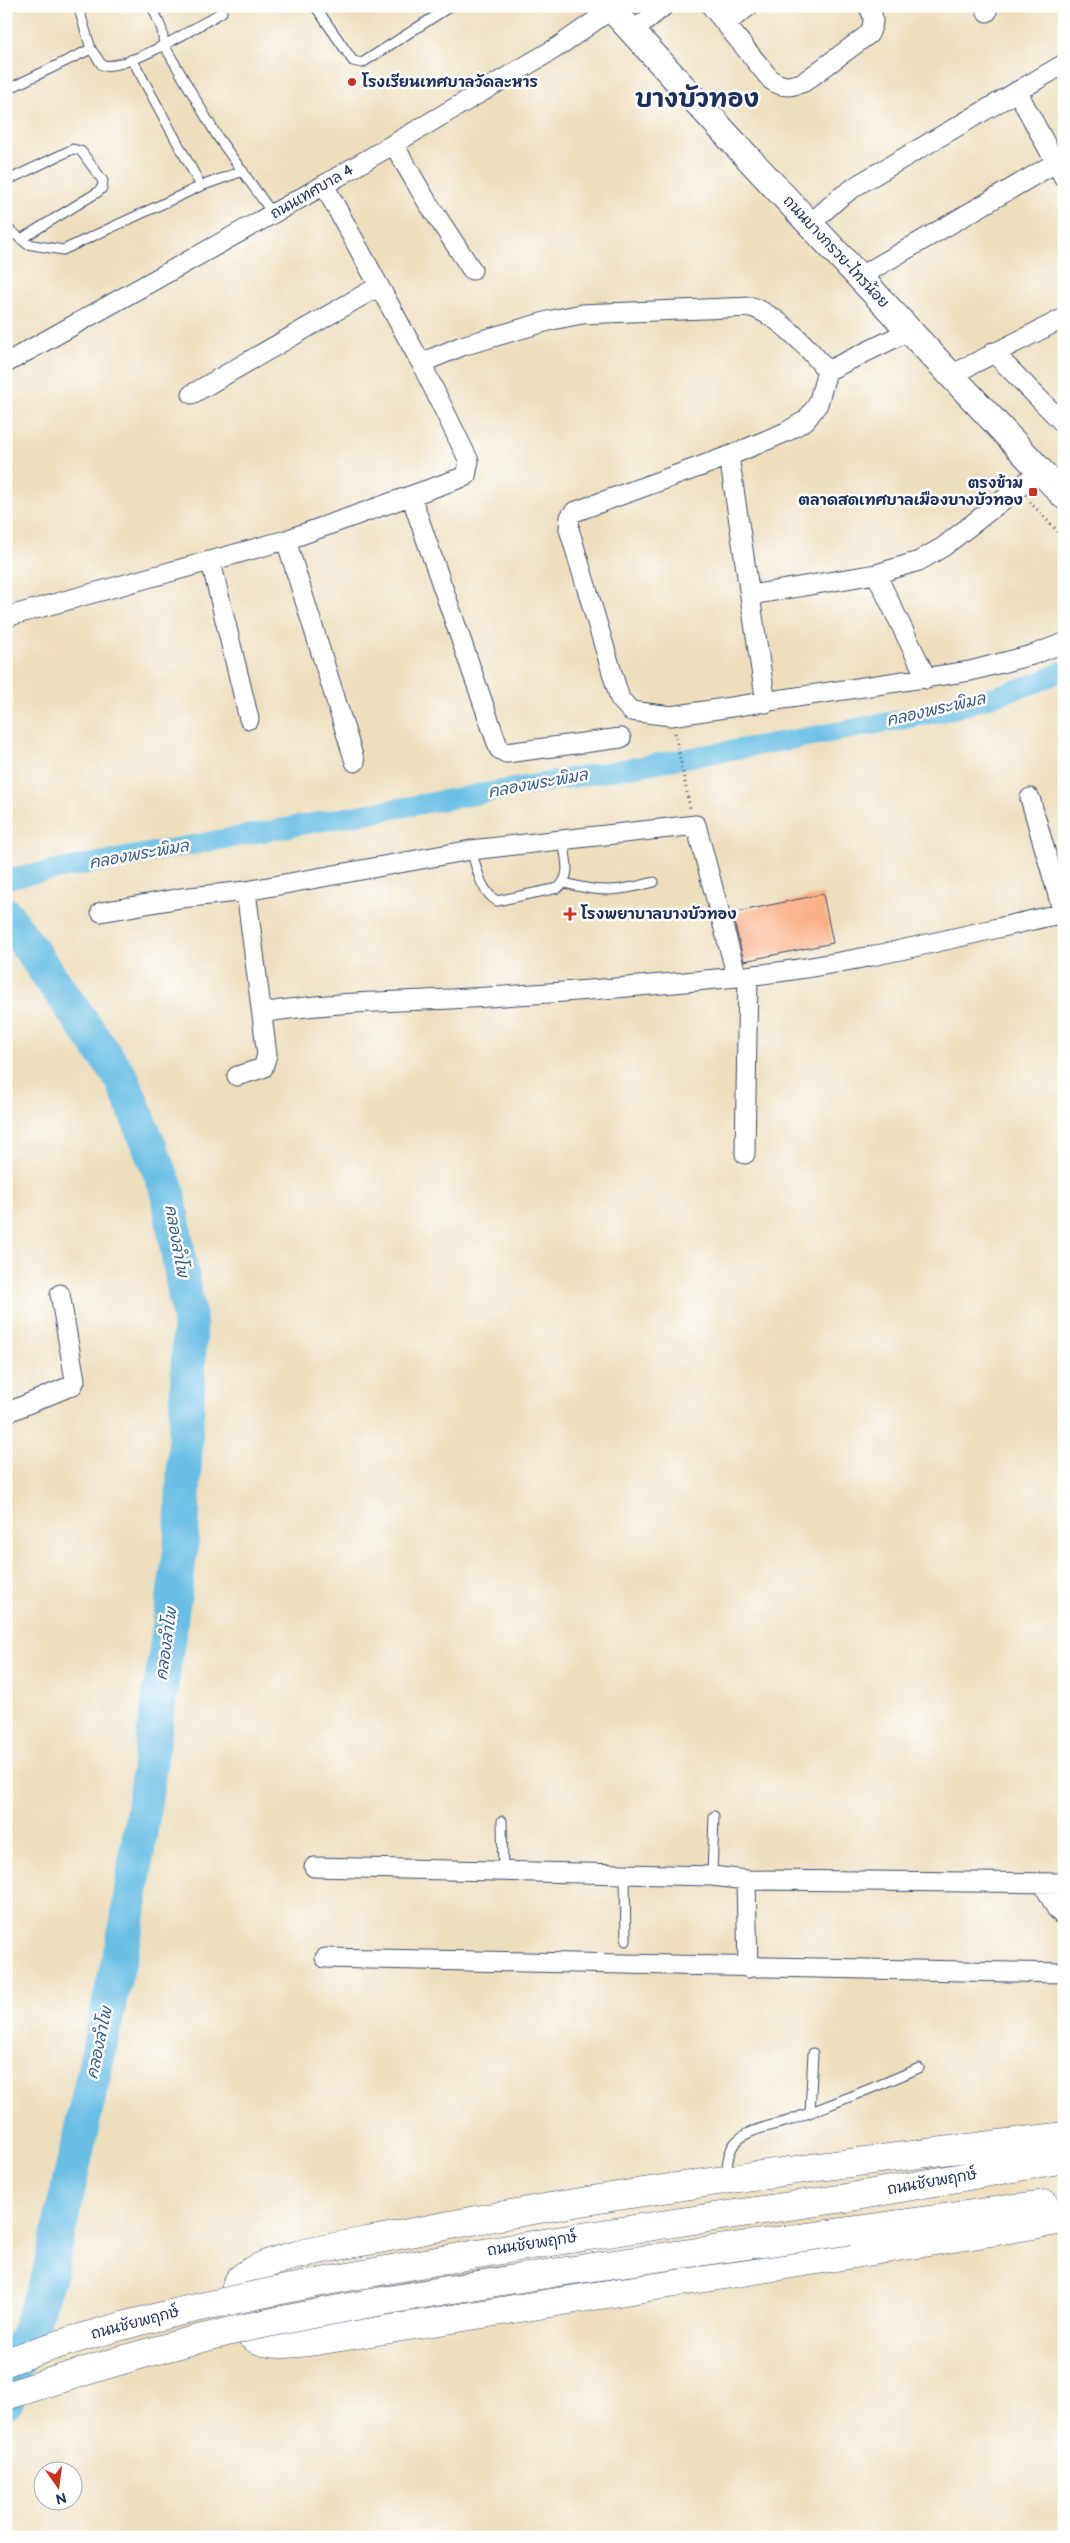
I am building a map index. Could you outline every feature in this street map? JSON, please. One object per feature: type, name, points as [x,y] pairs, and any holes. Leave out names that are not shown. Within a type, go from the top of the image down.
[{"type":"main road","name":"ถนนบางกรวย-ไทรน้อย","points":[[610,7],[1064,496]]},
{"type":"main road","points":[[1064,2136],[725,2181],[473,2220],[307,2254],[257,2267],[238,2281],[234,2297],[239,2324],[253,2338],[277,2345],[316,2341],[1064,2220]]},
{"type":"main road","name":"ถนนชัยพฤกษ์","points":[[6,2362],[54,2345],[210,2303],[521,2245],[845,2198],[1064,2159]]},
{"type":"main road","name":"ถนนชัยพฤกษ์","points":[[6,2396],[111,2363],[271,2322],[486,2282],[1064,2201]]},
{"type":"street","points":[[632,32],[664,6]]},
{"type":"street","points":[[711,6],[771,80],[780,86],[791,87],[804,82],[868,34],[874,23],[873,14],[868,6]]},
{"type":"street","points":[[726,23],[749,6]]},
{"type":"street","name":"ถนนเทศบาล 4","points":[[6,363],[324,186],[556,48],[610,7]]},
{"type":"street","points":[[810,224],[838,198],[859,184],[1064,64]]},
{"type":"street","points":[[859,277],[1061,166],[1017,90]]},
{"type":"street","points":[[394,144],[426,200],[472,270]]},
{"type":"street","points":[[6,617],[286,540],[464,478],[469,467],[421,363],[324,186]]},
{"type":"street","points":[[192,394],[379,286]]},
{"type":"street","points":[[421,363],[462,346],[552,320],[582,314],[752,307],[763,311],[809,348],[828,371]]},
{"type":"street","points":[[950,375],[1064,318]]},
{"type":"street","points":[[909,331],[828,371],[818,404],[806,420],[786,432],[729,456],[574,512],[570,517],[569,529],[620,699],[631,712],[672,716],[927,679],[1032,656],[1064,643]]},
{"type":"street","points":[[993,352],[1064,424]]},
{"type":"street","points":[[729,456],[766,703]]},
{"type":"street","points":[[751,595],[876,574],[920,561],[943,547],[1040,471]]},
{"type":"street","points":[[411,496],[499,749],[506,753],[621,738]]},
{"type":"street","points":[[286,540],[356,762]]},
{"type":"street","points":[[211,562],[249,719]]},
{"type":"street","points":[[876,574],[927,679]]},
{"type":"street","points":[[262,1013],[291,1008],[361,1002],[479,997],[743,977],[852,961],[1064,913],[1030,798]]},
{"type":"street","points":[[101,912],[181,898],[246,891],[471,850],[696,825],[743,977],[745,1154]]},
{"type":"street","points":[[237,1076],[263,1068],[266,1064],[267,1046],[246,891]]},
{"type":"street","points":[[6,1413],[73,1385],[75,1380],[60,1294]]},
{"type":"street","points":[[314,1867],[712,1876],[746,1880],[1064,1883]]},
{"type":"street","points":[[746,1880],[748,1968]]},
{"type":"street","points":[[1043,1883],[1056,1908],[1064,1917]]},
{"type":"street","points":[[325,1958],[1064,1973]]},
{"type":"lane","points":[[78,6],[91,49],[102,66],[115,66],[164,45],[222,12]]},
{"type":"lane","points":[[152,6],[162,30],[164,45],[217,136],[274,215]]},
{"type":"lane","points":[[315,6],[353,60],[362,63],[451,6]]},
{"type":"lane","points":[[6,90],[91,49]]},
{"type":"lane","points":[[132,59],[200,186]]},
{"type":"lane","points":[[6,181],[73,149],[81,152],[103,181],[102,188],[98,192],[21,239]]},
{"type":"lane","points":[[6,227],[27,244],[63,250],[200,186],[243,171]]},
{"type":"lane","points":[[471,850],[482,886],[497,901],[558,888],[565,883],[568,872],[563,840]]},
{"type":"lane","points":[[565,883],[593,891],[629,889],[654,882]]},
{"type":"lane","points":[[712,1876],[714,1816]]},
{"type":"lane","points":[[502,1821],[503,1872]]},
{"type":"lane","points":[[626,1875],[626,1941]]},
{"type":"lane","points":[[810,2113],[812,2053]]},
{"type":"lane","points":[[725,2181],[728,2158],[736,2143],[754,2131],[810,2113],[919,2068]]},
{"type":"path","points":[[1019,489],[1064,538]]},
{"type":"path","points":[[674,728],[687,799]]},
{"type":"building","points":[[823,894],[833,943],[744,961],[732,913]]},
{"type":"waterway","name":"คลองพระพิมล","points":[[6,879],[947,711],[1036,683],[1064,670]]},
{"type":"waterway","name":"คลองลำโพ","points":[[6,915],[122,1079],[168,1192],[190,1325],[181,1547],[127,1923],[49,2275],[11,2377],[6,2402]]},
{"type":"place","name":"โรงเรียนเทศบาลวัดละหาร","points":[[352,82]]},
{"type":"place","name":"ตรงข้าม ตลาดสดเทศบาลเมืองบางบัวทอง","points":[[1033,492]]},
{"type":"place","name":"โรงพยาบาลบางบัวทอง","points":[[570,914]]},
{"type":"district","name":"บางบัวทอง","points":[[697,99]]}]
